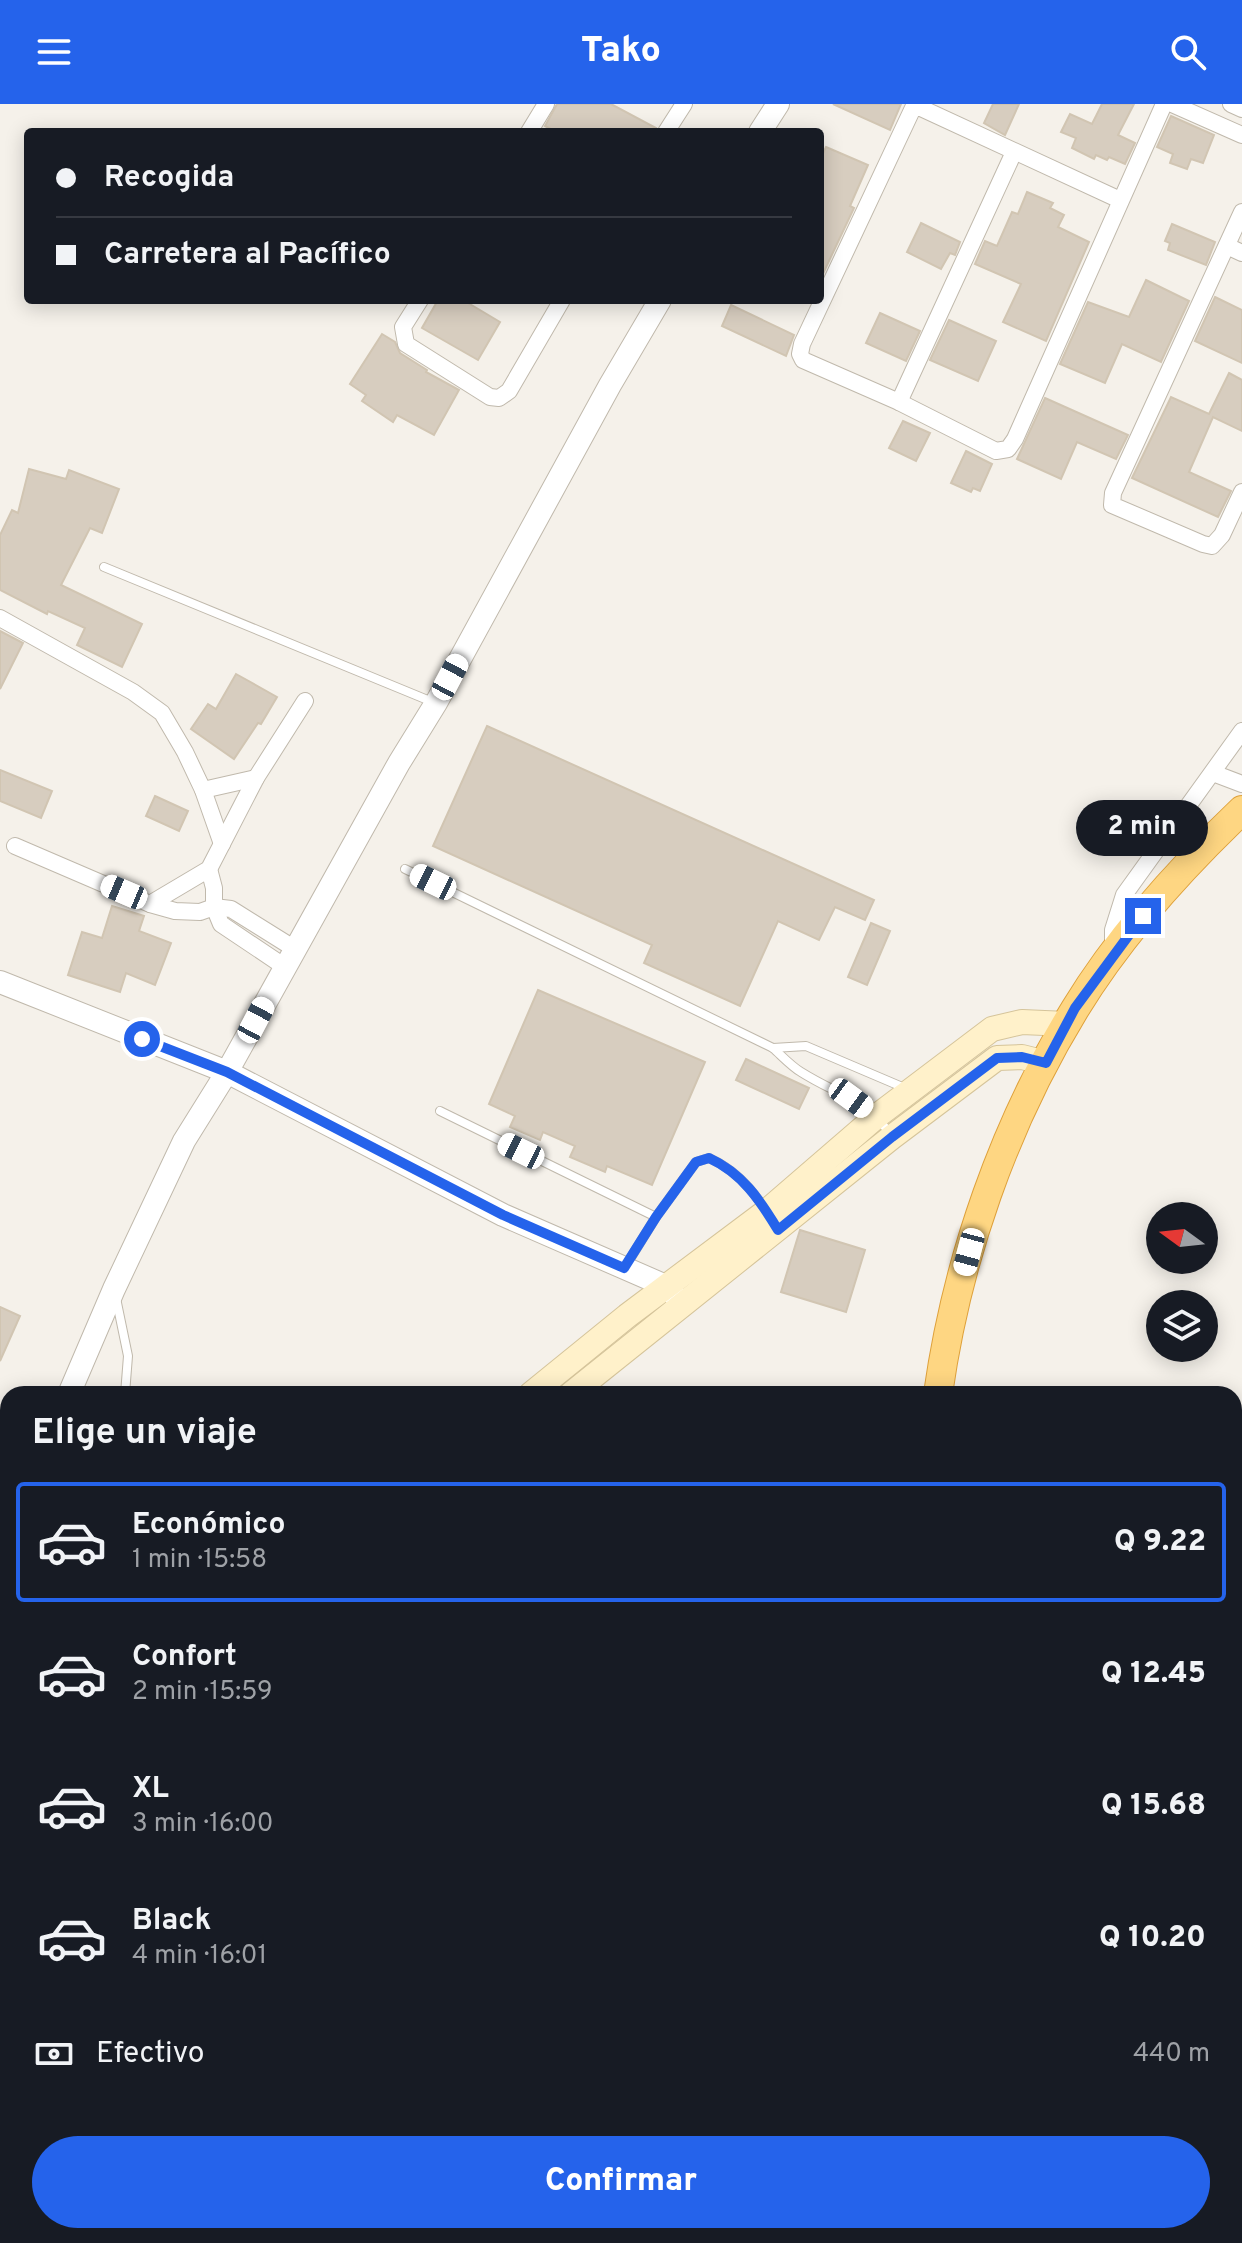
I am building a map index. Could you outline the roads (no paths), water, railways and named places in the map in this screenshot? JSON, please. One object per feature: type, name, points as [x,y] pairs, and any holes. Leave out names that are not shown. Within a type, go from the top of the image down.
[{"type":"highway","points":[[939,1386],[956,1297],[969,1252],[1008,1141],[1046,1063],[1067,1024],[1112,956],[1154,901],[1242,810]]},
{"type":"main road","points":[[772,1221],[877,1116],[992,1029],[1022,1022],[1067,1024]]},
{"type":"main road","points":[[579,1386],[675,1295],[997,1058],[1022,1057],[1046,1063]]},
{"type":"main road","points":[[541,1386],[627,1316],[675,1295]]},
{"type":"street","points":[[531,128],[546,104]]},
{"type":"street","points":[[669,128],[684,104]]},
{"type":"street","points":[[763,128],[778,104]]},
{"type":"street","points":[[820,304],[800,354],[803,360],[899,402],[996,451],[1008,449],[1164,104]]},
{"type":"street","points":[[1172,104],[1242,135]]},
{"type":"street","points":[[1231,104],[1242,109]]},
{"type":"street","points":[[824,295],[913,108],[921,108],[1120,200]]},
{"type":"street","points":[[899,402],[1014,152]]},
{"type":"street","points":[[1242,212],[1234,250],[1113,493],[1112,505],[1212,546],[1222,535],[1242,492]]},
{"type":"street","points":[[417,304],[403,327],[406,344],[490,397],[499,398],[509,391],[560,304]]},
{"type":"street","points":[[72,1386],[184,1141],[227,1072],[436,703],[658,304]]},
{"type":"street","points":[[0,618],[133,692],[162,713],[203,790],[222,844]]},
{"type":"street","points":[[150,904],[209,869],[256,778],[305,701]]},
{"type":"street","points":[[1112,956],[1113,930],[1124,895],[1242,731]]},
{"type":"street","points":[[1213,773],[1242,784]]},
{"type":"street","points":[[203,790],[256,778]]},
{"type":"street","points":[[1217,834],[1242,793]]},
{"type":"street","points":[[15,846],[150,904],[175,911],[200,912],[214,907]]},
{"type":"street","points":[[209,869],[214,888],[214,907],[221,924],[290,958]]},
{"type":"street","points":[[0,982],[227,1072],[503,1215],[624,1268],[675,1295]]},
{"type":"lane","points":[[104,567],[436,703]]},
{"type":"lane","points":[[405,869],[773,1048],[799,1071],[851,1098],[877,1116],[892,1137]]},
{"type":"lane","points":[[773,1048],[806,1046],[909,1090]]},
{"type":"lane","points":[[440,1111],[656,1217]]},
{"type":"lane","points":[[624,1268],[696,1162],[709,1158],[727,1166],[753,1192],[772,1221]]},
{"type":"lane","points":[[114,1289],[128,1356],[126,1386]]}]
